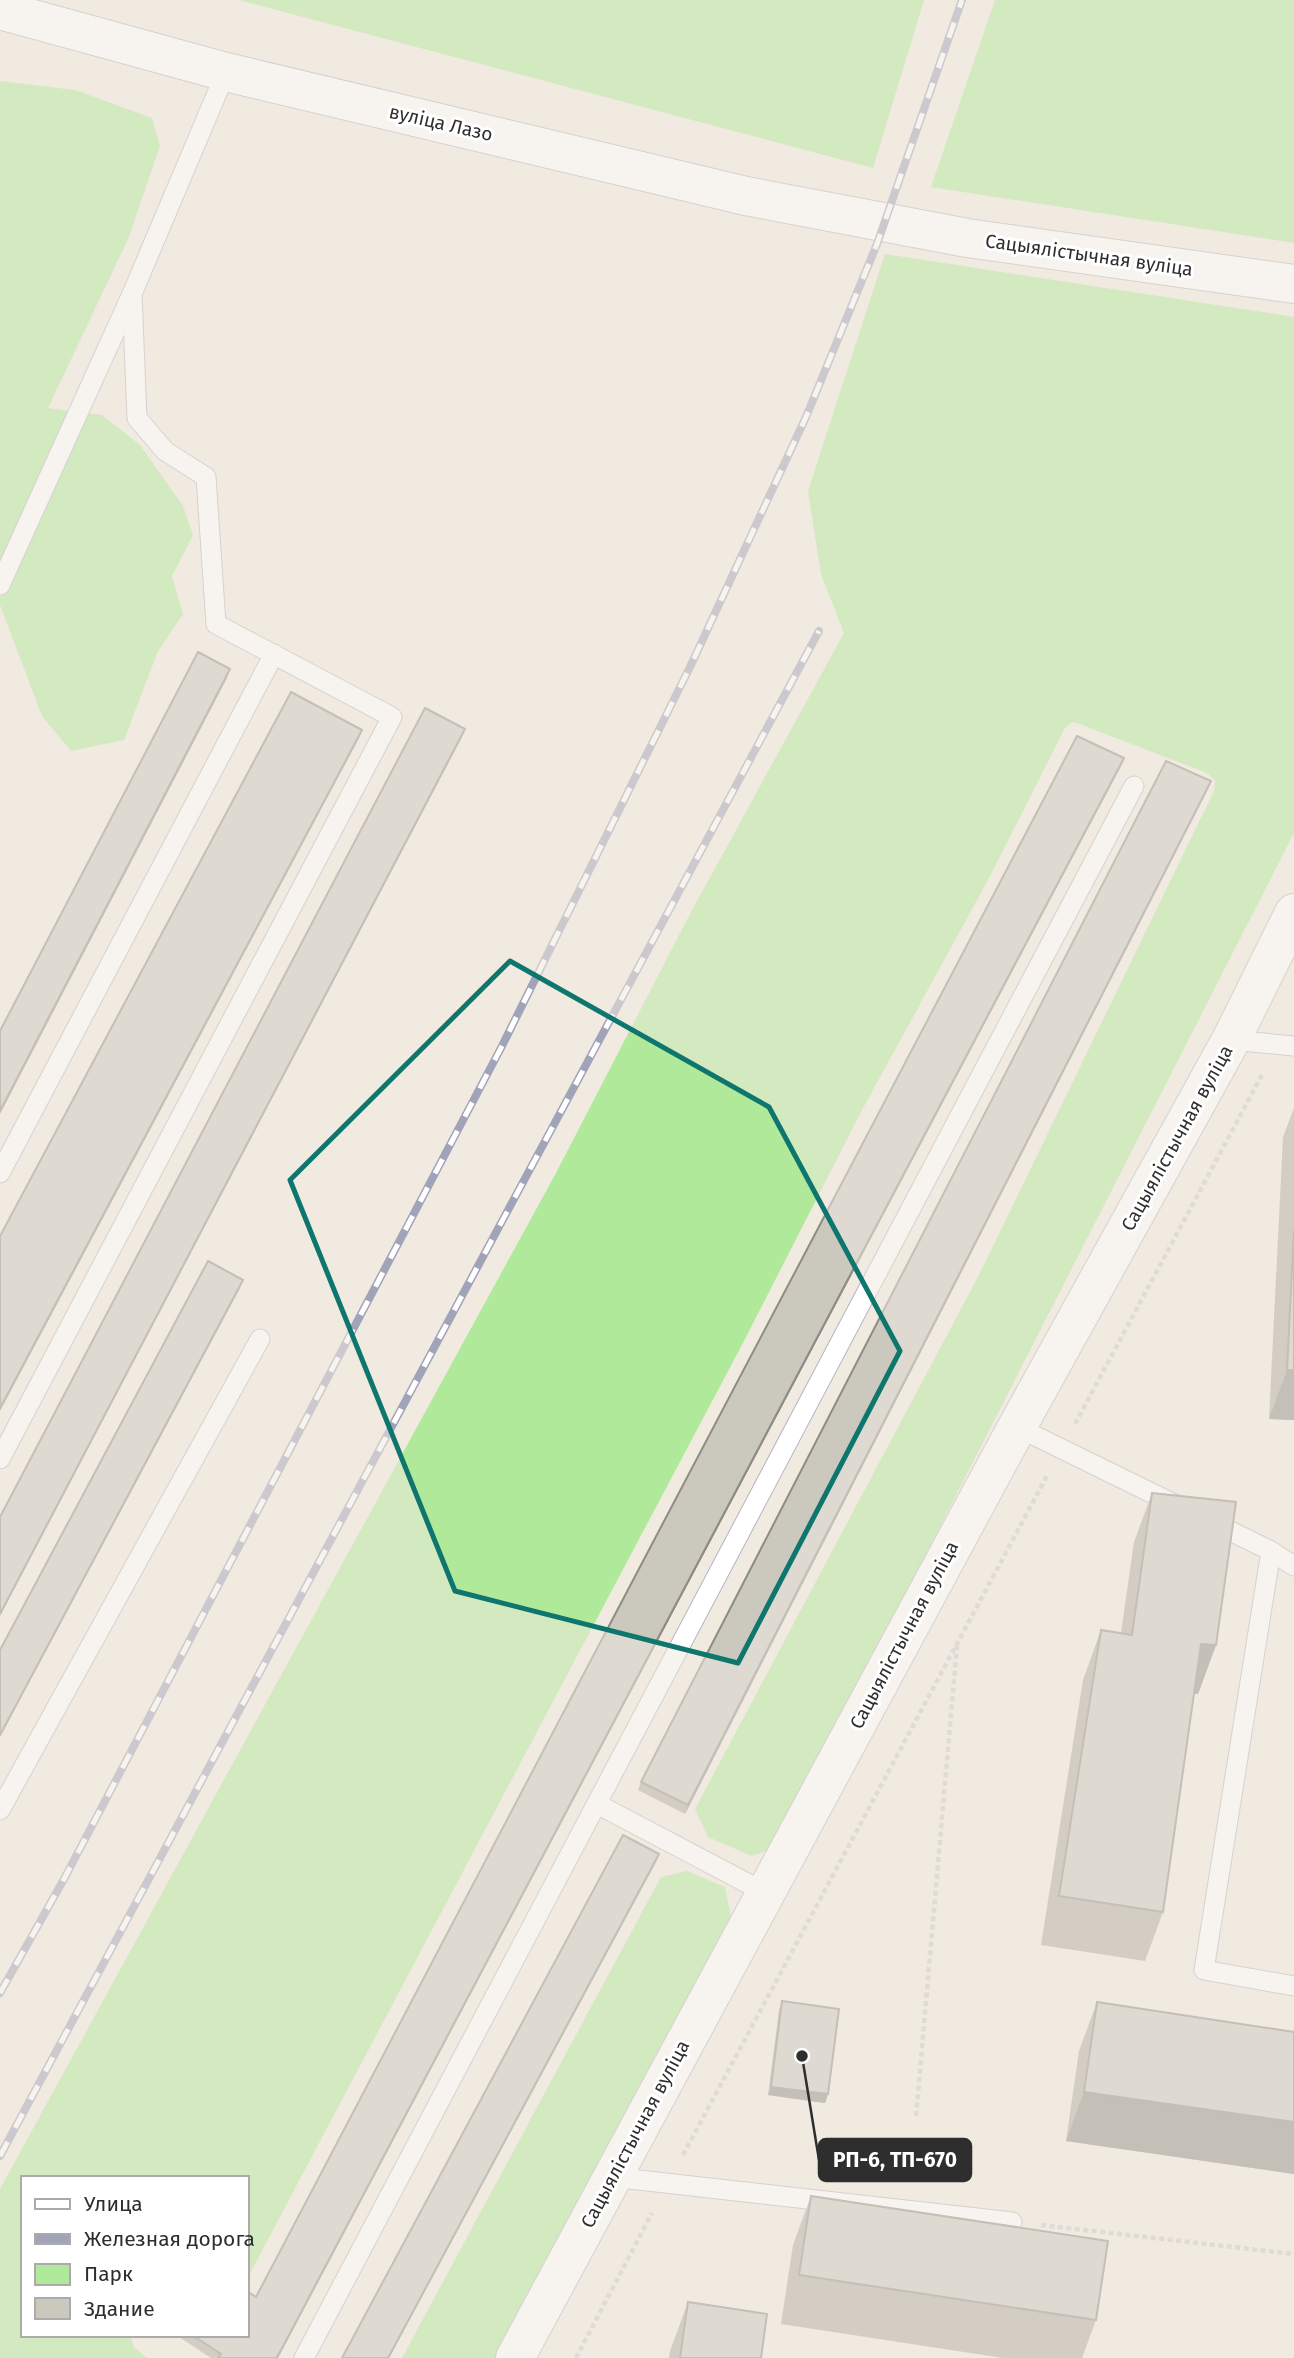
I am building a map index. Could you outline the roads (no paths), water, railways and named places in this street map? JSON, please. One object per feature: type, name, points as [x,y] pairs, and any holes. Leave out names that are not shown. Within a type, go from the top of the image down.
[{"type":"street","name":"вуліца Лазо","points":[[0,10],[226,72],[746,196],[884,224]]},
{"type":"street","name":"Сацыялістычная вуліца","points":[[884,224],[1294,284]]},
{"type":"street","name":"Сацыялістычная вуліца","points":[[515,2358],[1017,1427],[1231,1040],[1294,912]]},
{"type":"lane","points":[[0,585],[132,294],[226,72]]},
{"type":"lane","points":[[0,1459],[392,717],[216,624],[206,477],[165,451],[137,418],[132,294]]},
{"type":"lane","points":[[0,1173],[274,654]]},
{"type":"lane","points":[[304,2358],[1134,786]]},
{"type":"lane","points":[[1231,1040],[1286,1045]]},
{"type":"lane","points":[[0,1810],[260,1339]]},
{"type":"lane","points":[[1017,1427],[1271,1550],[1294,1566]]},
{"type":"lane","points":[[1271,1550],[1204,1970],[1294,1986]]},
{"type":"lane","points":[[597,1804],[766,1893]]},
{"type":"lane","points":[[612,2177],[1012,2222]]},
{"type":"railway","points":[[0,1993],[64,1879],[502,1046],[690,667],[806,417],[877,244],[962,0]]},
{"type":"railway","points":[[0,2156],[819,631]]},
{"type":"place","name":"РП-6, ТП-670","points":[[802,2056]]}]
